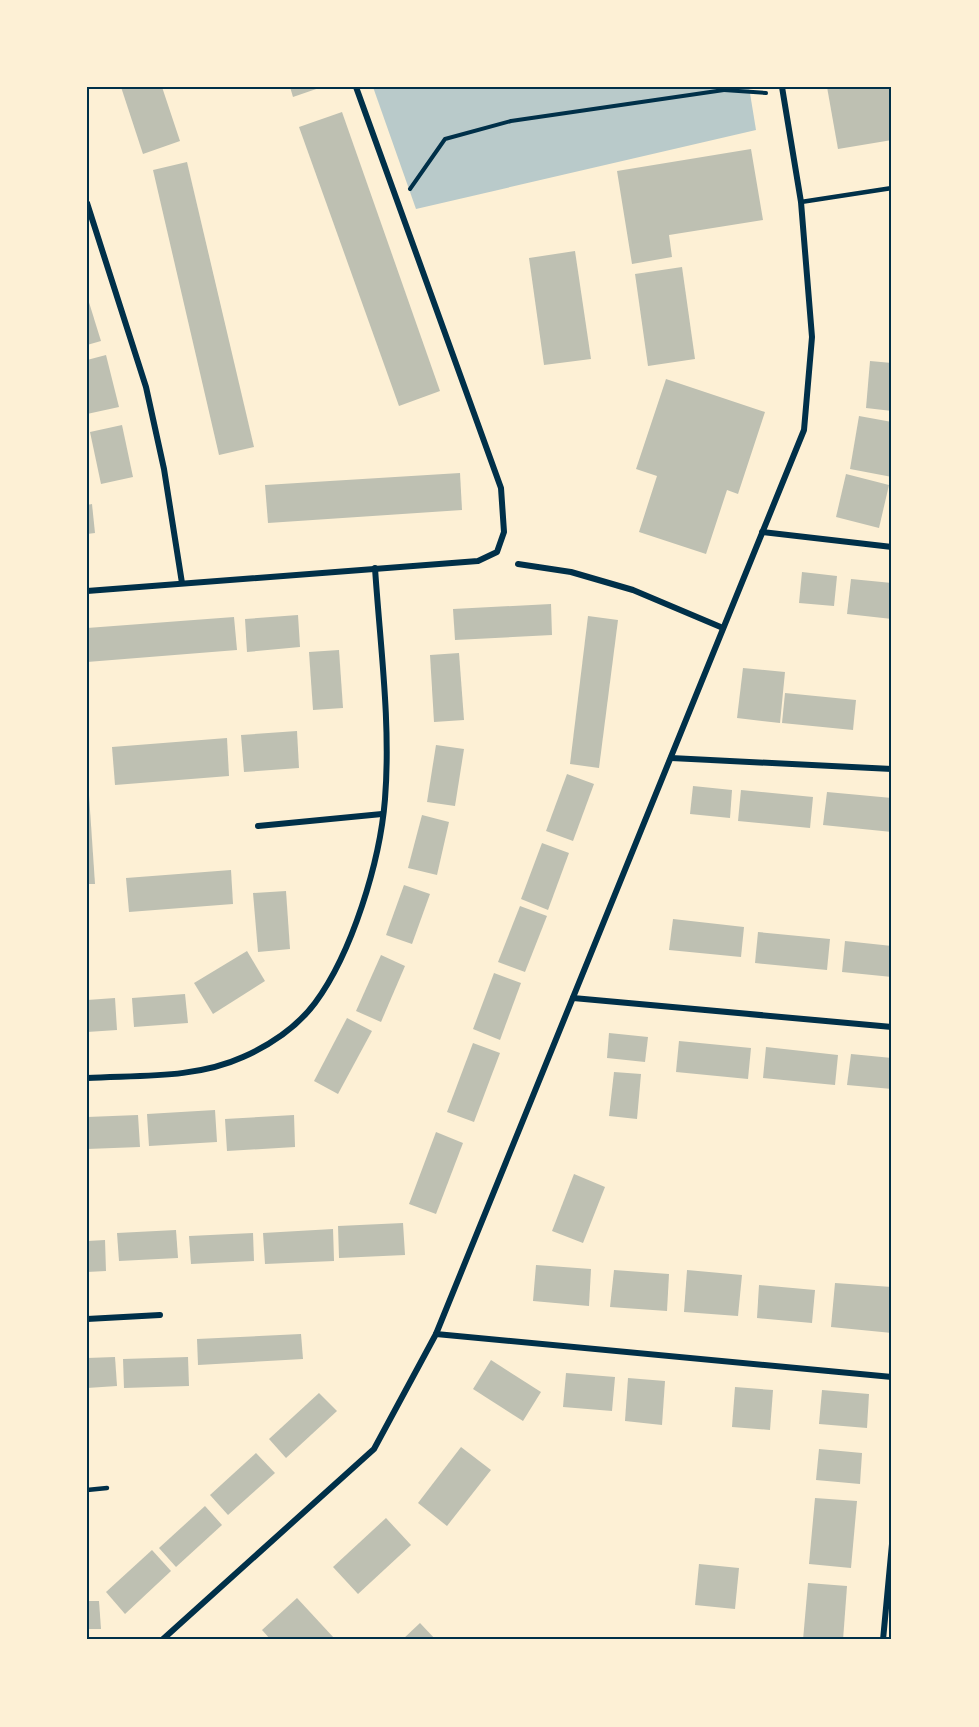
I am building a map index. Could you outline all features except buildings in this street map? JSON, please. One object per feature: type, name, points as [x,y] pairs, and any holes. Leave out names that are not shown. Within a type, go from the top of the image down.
[{"type":"street","points":[[87,591],[478,561],[496,552],[504,531],[501,488],[356,87]]},
{"type":"street","points":[[162,1640],[374,1449],[436,1334],[804,430],[812,338],[801,202],[782,91]]},
{"type":"street","points":[[87,203],[146,387],[164,469],[182,583]]},
{"type":"street","points":[[762,532],[892,547]]},
{"type":"street","points":[[518,564],[570,572],[633,590],[723,628]]},
{"type":"street","points":[[87,1078],[190,1072],[217,1067],[244,1057],[292,1028],[314,1004],[331,977],[362,904],[382,814],[386,741],[375,568]]},
{"type":"street","points":[[671,758],[892,769]]},
{"type":"street","points":[[258,826],[382,814]]},
{"type":"street","points":[[573,998],[892,1027]]},
{"type":"street","points":[[87,1319],[160,1315]]},
{"type":"street","points":[[436,1334],[892,1377]]},
{"type":"street","points":[[883,1640],[892,1544]]},
{"type":"lane","points":[[801,202],[892,188]]},
{"type":"lane","points":[[87,1490],[107,1488]]},
{"type":"path","points":[[398,206],[445,139],[511,121],[724,88],[782,91]]},
{"type":"shaded area","points":[[373,87],[749,87],[756,130],[416,209]]}]
